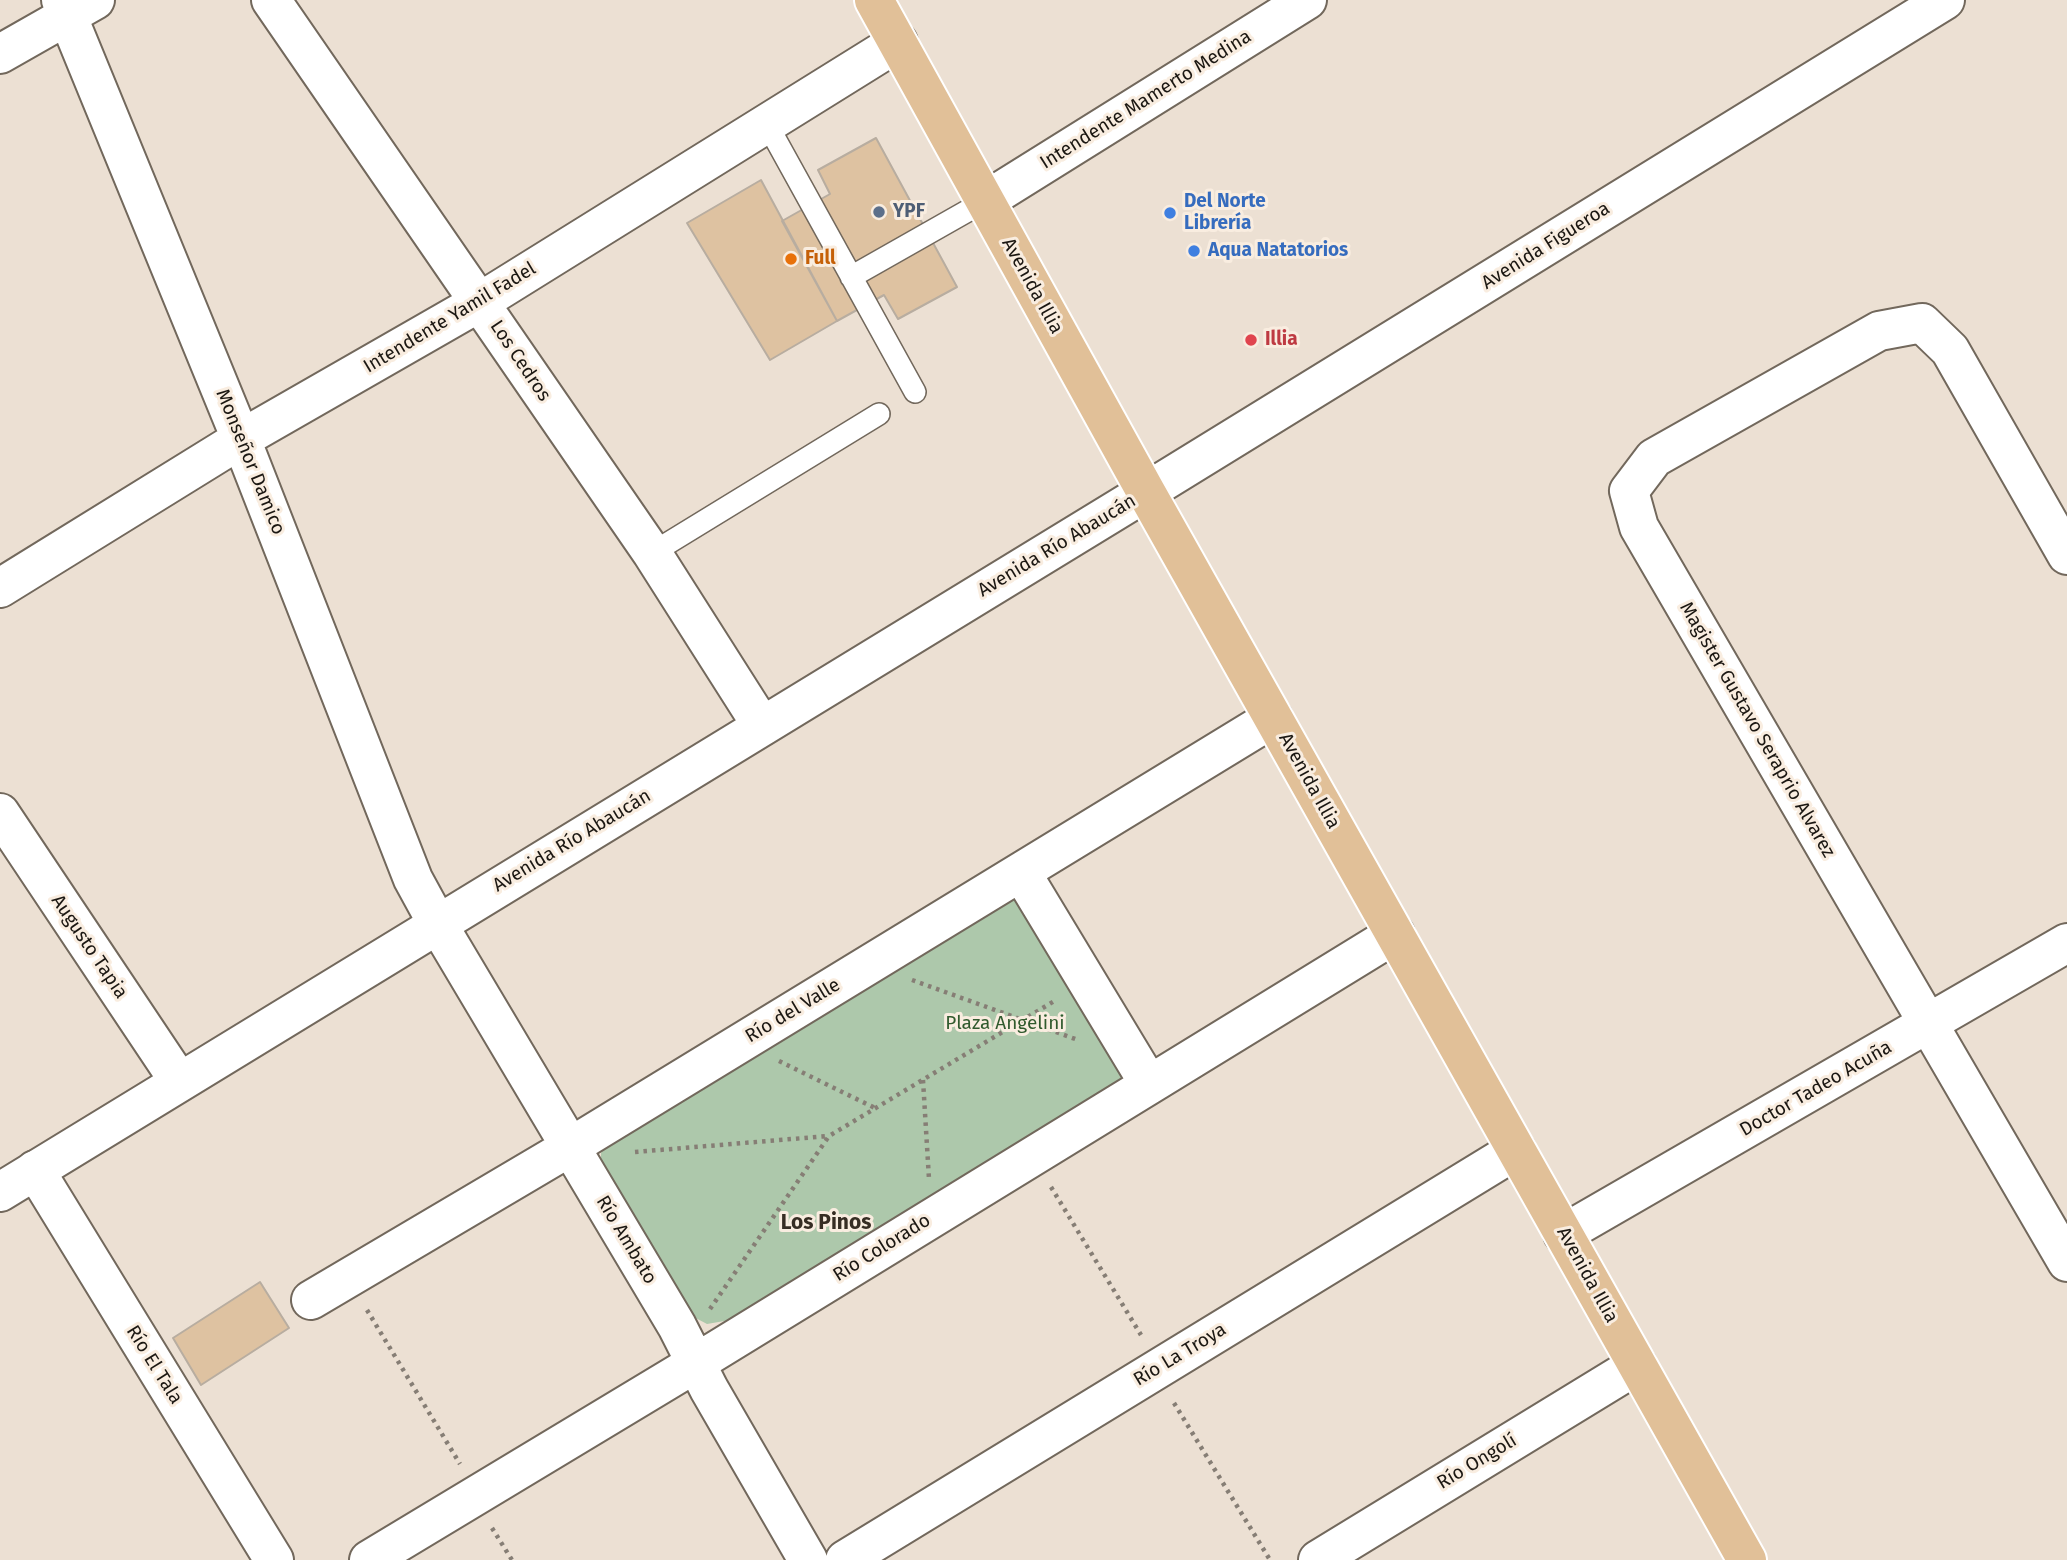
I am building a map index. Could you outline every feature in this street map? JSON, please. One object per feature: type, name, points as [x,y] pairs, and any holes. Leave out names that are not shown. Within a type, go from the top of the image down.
[{"type":"main road","name":"Avenida Illia","points":[[874,0],[1146,492],[1747,1560]]},
{"type":"street","name":"Los Cedros","points":[[271,0],[652,553],[762,726]]},
{"type":"street","name":"Intendente Mamerto Medina","points":[[985,201],[1307,0]]},
{"type":"street","name":"Avenida Figueroa","points":[[1146,492],[1945,0]]},
{"type":"street","points":[[0,54],[75,5]]},
{"type":"street","name":"Monseñor Damico","points":[[75,5],[413,879],[437,923]]},
{"type":"street","name":"Intendente Yamil Fadel","points":[[0,588],[241,439],[480,302],[898,42]]},
{"type":"street","name":"Magister Gustavo Seraprio Alvarez","points":[[2067,555],[1950,350],[1922,323],[1879,331],[1654,458],[1629,491],[1639,527],[2067,1262]]},
{"type":"street","name":"Avenida Río Abaucán","points":[[0,1192],[1146,492]]},
{"type":"street","name":"Río del Valle","points":[[311,1300],[570,1147],[1273,718]]},
{"type":"street","name":"Augusto Tapia","points":[[0,813],[179,1081]]},
{"type":"street","points":[[1021,872],[1142,1073]]},
{"type":"street","name":"Río Ambato","points":[[437,923],[677,1326],[695,1363],[808,1560]]},
{"type":"street","name":"Río Colorado","points":[[369,1560],[695,1363],[1142,1073],[1395,934]]},
{"type":"street","name":"Doctor Tadeo Acuña","points":[[1563,1234],[2067,943]]},
{"type":"street","name":"Río La Troya","points":[[845,1560],[1516,1150]]},
{"type":"street","name":"Río El Tala","points":[[35,1170],[274,1560]]},
{"type":"street","name":"Río Ongolí","points":[[1328,1557],[1637,1365]]},
{"type":"lane","points":[[767,124],[915,392]]},
{"type":"lane","points":[[851,276],[985,201]]},
{"type":"lane","points":[[652,553],[878,414]]},
{"type":"path","points":[[909,979],[1023,1021],[1142,1073]]},
{"type":"path","points":[[707,1313],[829,1136],[1087,982]]},
{"type":"path","points":[[777,1060],[876,1108]]},
{"type":"path","points":[[923,1080],[929,1187]]},
{"type":"path","points":[[627,1153],[829,1136]]},
{"type":"path","points":[[348,1279],[461,1465],[475,1496]]},
{"type":"path","points":[[700,1308],[707,1313],[715,1313]]},
{"type":"green space","name":"Plaza Angelini","points":[[1043,873],[1156,1060],[730,1320],[707,1324],[690,1315],[601,1169],[601,1153],[611,1138]]},
{"type":"building","points":[[876,138],[957,287],[898,319],[884,295],[837,321],[782,221],[830,194],[818,170]]},
{"type":"building","points":[[761,180],[837,321],[770,360],[687,223]]},
{"type":"building","points":[[260,1282],[289,1328],[201,1385],[173,1338]]},
{"type":"place","name":"YPF","points":[[879,212]]},
{"type":"place","name":"Del Norte Librería","points":[[1170,213]]},
{"type":"place","name":"Aqua Natatorios","points":[[1194,251]]},
{"type":"place","name":"Full","points":[[791,259]]},
{"type":"place","name":"Illia","points":[[1251,340]]},
{"type":"district","name":"Los Pinos","points":[[826,1223]]}]
